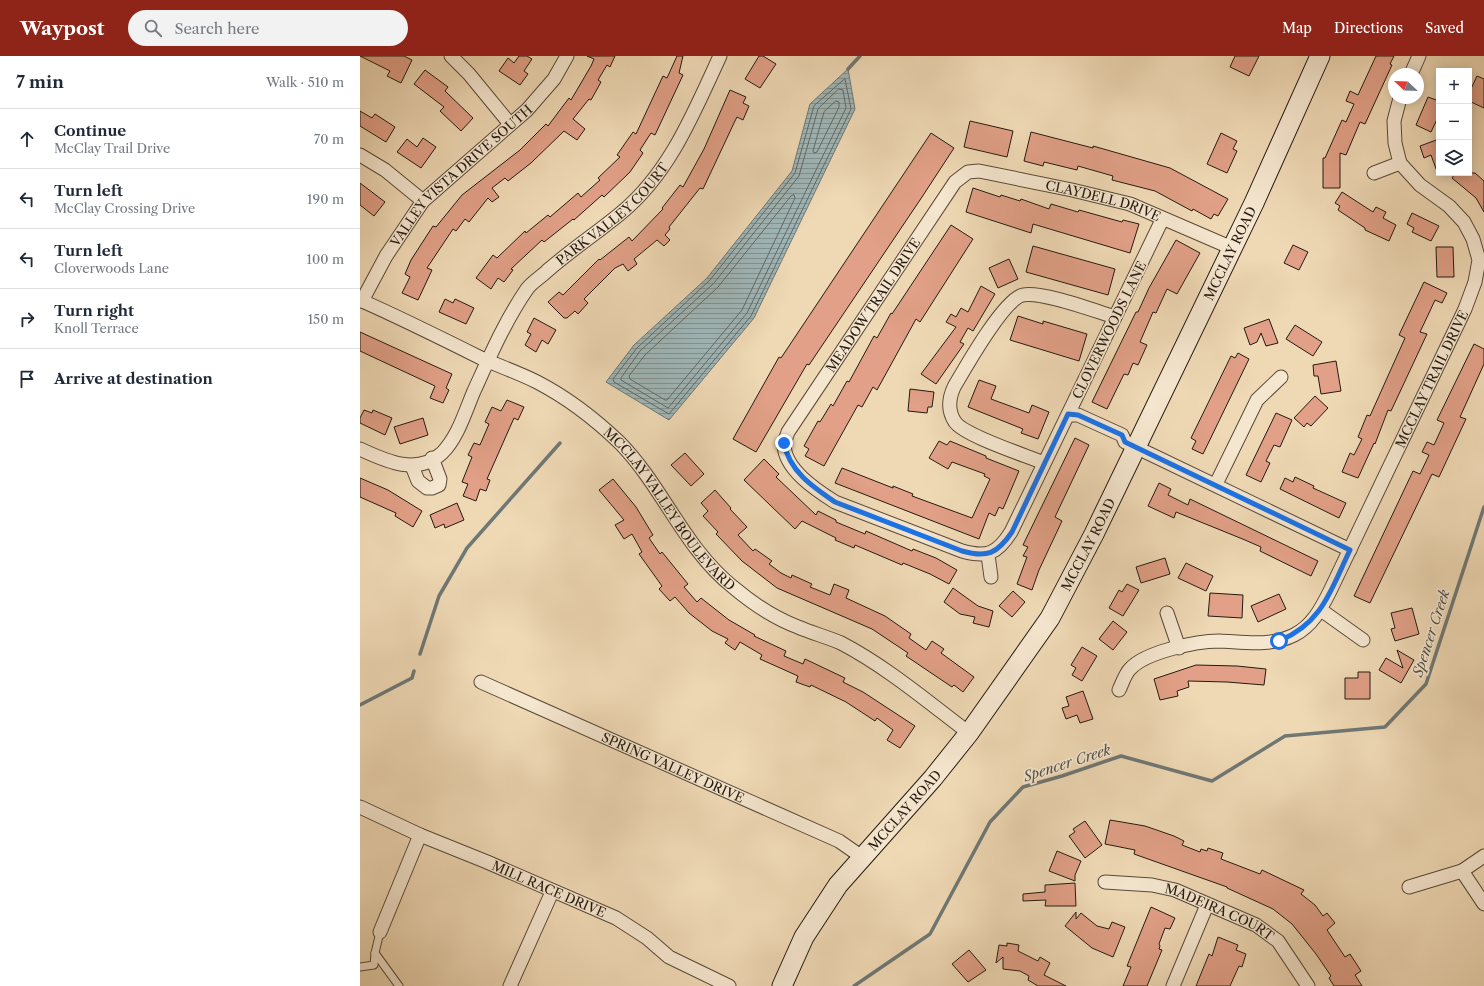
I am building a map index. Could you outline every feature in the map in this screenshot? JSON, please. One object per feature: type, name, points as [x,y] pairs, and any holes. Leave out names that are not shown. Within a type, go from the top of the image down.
[{"type":"main road","name":"MCCLAY ROAD","points":[[782,986],[804,937],[838,885],[933,778],[969,733],[1010,677],[1050,618],[1094,534],[1130,444],[1232,248],[1268,174],[1320,56]]},
{"type":"street","points":[[451,56],[469,74],[510,124]]},
{"type":"street","name":"VALLEY VISTA DRIVE SOUTH","points":[[361,300],[386,256],[423,201],[544,94],[567,56]]},
{"type":"street","name":"PARK VALLEY COURT","points":[[412,466],[441,453],[454,437],[505,325],[528,288],[572,249],[621,213],[657,178],[690,121],[720,56]]},
{"type":"street","points":[[1414,68],[1419,56]]},
{"type":"street","name":"MCCLAY TRAIL DRIVE","points":[[1119,690],[1130,669],[1142,659],[1197,643],[1216,641],[1264,643],[1279,641],[1300,631],[1310,624],[1320,610],[1350,550],[1464,309],[1475,282],[1479,260],[1474,239],[1464,222],[1449,206],[1420,185],[1400,163],[1395,143],[1394,121],[1398,104]]},
{"type":"street","points":[[360,155],[385,170],[423,201]]},
{"type":"street","points":[[1374,173],[1400,163]]},
{"type":"street","name":"CLAYDELL DRIVE","points":[[968,172],[992,173],[1130,204],[1232,248]]},
{"type":"street","name":"MEADOW TRAIL DRIVE","points":[[968,172],[951,187],[798,416],[788,432],[784,443],[786,455],[792,465],[820,492],[835,502],[983,555]]},
{"type":"street","name":"CLOVERWOODS LANE","points":[[983,555],[1004,544],[1012,532],[1163,218]]},
{"type":"street","points":[[1044,463],[991,442],[955,422],[950,411],[948,400],[954,387],[1005,307],[1022,295],[1034,295],[1070,303],[1115,317]]},
{"type":"street","name":"MCCLAY VALLEY BOULEVARD","points":[[361,300],[544,386],[583,409],[638,463],[696,551],[719,576],[748,600],[774,616],[796,627],[840,643],[863,656],[886,671],[969,733]]},
{"type":"street","points":[[1216,484],[1257,400],[1281,377]]},
{"type":"street","points":[[1068,414],[1074,422],[1118,444],[1130,444],[1216,484],[1350,550]]},
{"type":"street","points":[[360,449],[386,461],[412,466],[418,482],[427,488],[436,487],[439,485],[440,479],[432,458]]},
{"type":"street","points":[[983,555],[992,577]]},
{"type":"street","points":[[1320,610],[1363,640]]},
{"type":"street","points":[[1167,613],[1179,648]]},
{"type":"street","name":"SPRING VALLEY DRIVE","points":[[481,682],[839,841],[862,857]]},
{"type":"street","name":"MILL RACE DRIVE","points":[[360,806],[420,835],[487,862],[629,925],[669,957],[729,986]]},
{"type":"street","points":[[380,932],[420,835]]},
{"type":"street","points":[[1409,887],[1462,872],[1484,856]]},
{"type":"street","points":[[1462,872],[1484,904]]},
{"type":"street","name":"MADEIRA COURT","points":[[1105,882],[1163,887],[1176,890],[1207,905],[1256,925],[1278,941],[1308,986]]},
{"type":"street","points":[[510,986],[552,892]]},
{"type":"street","points":[[1173,986],[1207,905]]},
{"type":"lane","points":[[360,967],[374,965],[380,932]]},
{"type":"lane","points":[[375,953],[399,986]]},
{"type":"water","points":[[848,69],[855,109],[754,318],[669,420],[606,382],[634,345],[707,278],[792,171],[810,104]]},
{"type":"building","points":[[360,56],[404,56],[412,60],[401,83],[387,76],[390,71]]},
{"type":"building","points":[[519,56],[527,56],[532,59],[524,71],[528,74],[520,85],[499,71],[508,58],[514,63]]},
{"type":"building","points":[[587,56],[615,56],[610,67],[607,65],[598,80],[601,82],[591,100],[589,99],[573,119],[585,129],[577,140],[564,131],[531,163],[508,181],[505,178],[492,188],[499,197],[492,202],[488,198],[469,222],[465,219],[456,231],[453,229],[427,268],[432,270],[418,300],[402,293],[410,277],[405,274],[411,260],[433,226],[436,227],[462,195],[520,150],[546,124],[548,126],[569,98],[571,100],[591,66],[594,59]]},
{"type":"building","points":[[677,56],[683,56],[679,73],[683,75],[655,135],[651,133],[640,150],[643,153],[630,172],[604,197],[602,195],[574,220],[573,219],[544,242],[542,240],[511,269],[513,270],[504,282],[498,278],[491,289],[476,278],[493,255],[497,258],[525,231],[526,233],[548,215],[550,217],[578,193],[581,197],[600,180],[598,178],[620,157],[617,155],[633,132],[636,134],[663,76],[667,78]]},
{"type":"building","points":[[759,56],[763,56],[776,64],[760,88],[745,79]]},
{"type":"building","points":[[1235,56],[1259,56],[1249,76],[1230,67]]},
{"type":"building","points":[[1376,56],[1394,56],[1390,64],[1392,65],[1391,68],[1388,68],[1388,74],[1365,124],[1360,122],[1346,155],[1340,153],[1340,188],[1323,188],[1323,158],[1325,158],[1342,120],[1346,122],[1354,104],[1346,101],[1350,91],[1358,95]]},
{"type":"building","points":[[425,70],[448,87],[445,91],[473,118],[461,131],[440,111],[444,107],[414,84]]},
{"type":"building","points":[[1477,76],[1484,79],[1484,108],[1472,102],[1472,87]]},
{"type":"building","points":[[730,90],[746,97],[743,103],[749,106],[743,120],[737,117],[703,189],[700,188],[669,227],[670,229],[665,235],[670,240],[664,246],[657,240],[634,259],[637,264],[628,271],[623,264],[615,268],[584,299],[588,303],[578,314],[575,311],[567,318],[564,318],[548,302],[559,292],[563,295],[599,259],[600,260],[629,237],[632,241],[663,209],[662,208],[680,185],[683,187],[704,149]]},
{"type":"building","points":[[1428,97],[1436,100],[1436,121],[1431,132],[1416,125]]},
{"type":"building","points":[[360,111],[372,118],[375,114],[395,127],[386,142],[360,126]]},
{"type":"building","points":[[970,121],[1013,131],[1007,157],[964,147]]},
{"type":"building","points":[[1031,132],[1093,148],[1093,146],[1170,168],[1228,199],[1218,216],[1214,214],[1211,219],[1193,209],[1192,211],[1155,191],[1112,180],[1113,176],[1078,166],[1077,170],[1044,162],[1043,166],[1024,161]]},
{"type":"building","points":[[931,133],[954,148],[809,365],[807,364],[756,452],[733,439],[779,357],[781,358]]},
{"type":"building","points":[[1221,133],[1237,141],[1233,149],[1237,151],[1227,173],[1207,164]]},
{"type":"building","points":[[423,138],[436,147],[421,168],[397,152],[407,139],[417,147]]},
{"type":"building","points":[[1436,140],[1436,169],[1431,155],[1424,158],[1420,146]]},
{"type":"building","points":[[1472,173],[1475,173],[1484,181],[1484,212],[1476,198],[1452,178],[1454,176],[1472,176]]},
{"type":"building","points":[[360,183],[385,202],[374,216],[360,205]]},
{"type":"building","points":[[973,188],[1000,197],[1001,195],[1020,201],[1021,199],[1049,209],[1051,204],[1122,222],[1123,220],[1139,224],[1130,253],[1033,224],[1031,233],[966,212]]},
{"type":"building","points":[[1342,192],[1373,212],[1376,207],[1386,212],[1383,218],[1396,225],[1389,241],[1365,230],[1365,228],[1338,210],[1340,206],[1335,203]]},
{"type":"building","points":[[1412,213],[1439,226],[1431,241],[1412,232],[1414,228],[1407,224]]},
{"type":"building","points":[[951,225],[973,239],[920,322],[916,319],[877,390],[873,387],[862,407],[858,405],[824,466],[805,456],[809,449],[804,446],[818,421],[820,422],[831,404],[833,406],[847,381],[849,382],[874,336],[877,338],[891,313],[892,314]]},
{"type":"building","points":[[1176,240],[1200,253],[1177,294],[1167,289],[1156,313],[1153,312],[1140,342],[1147,345],[1138,365],[1133,363],[1128,375],[1124,374],[1107,409],[1092,402],[1136,312],[1138,312],[1149,288]]},
{"type":"building","points":[[1293,245],[1308,252],[1299,270],[1284,263]]},
{"type":"building","points":[[1033,246],[1115,269],[1108,295],[1026,272]]},
{"type":"building","points":[[1436,247],[1453,247],[1454,277],[1437,277]]},
{"type":"building","points":[[1009,259],[1018,279],[998,288],[989,268]]},
{"type":"building","points":[[1424,282],[1447,293],[1442,303],[1435,300],[1420,332],[1427,334],[1391,411],[1388,410],[1375,444],[1374,443],[1358,478],[1342,472],[1350,453],[1354,455],[1362,439],[1358,437],[1367,415],[1370,416],[1405,338],[1399,335]]},
{"type":"building","points":[[981,286],[995,294],[973,331],[968,328],[960,342],[964,344],[936,384],[921,374],[956,327],[946,322],[951,314],[956,317],[961,308],[968,312]]},
{"type":"building","points":[[445,299],[453,303],[455,299],[474,308],[466,324],[439,312]]},
{"type":"building","points":[[1018,316],[1043,324],[1043,321],[1087,334],[1079,361],[1010,340]]},
{"type":"building","points":[[534,318],[556,330],[548,344],[542,340],[536,352],[525,345],[531,334],[527,332]]},
{"type":"building","points":[[1269,319],[1278,343],[1266,346],[1261,333],[1257,342],[1250,345],[1244,328]]},
{"type":"building","points":[[1295,325],[1322,342],[1313,356],[1286,339]]},
{"type":"building","points":[[360,332],[452,374],[446,388],[449,390],[443,403],[430,398],[435,386],[360,351]]},
{"type":"building","points":[[1474,344],[1484,349],[1484,364],[1460,417],[1466,419],[1439,477],[1432,474],[1370,603],[1354,596],[1413,471],[1420,474],[1429,455],[1422,452],[1427,442],[1434,445],[1444,423],[1437,420]]},
{"type":"building","points":[[1238,353],[1249,359],[1203,454],[1192,449],[1196,441],[1191,438],[1231,356],[1235,358]]},
{"type":"building","points":[[1336,361],[1341,391],[1321,394],[1318,376],[1314,376],[1313,365]]},
{"type":"building","points":[[979,380],[996,386],[991,399],[1029,413],[1032,405],[1049,412],[1038,439],[1021,433],[1023,429],[968,407]]},
{"type":"building","points":[[910,389],[934,392],[932,407],[928,407],[927,413],[908,411]]},
{"type":"building","points":[[1315,396],[1328,408],[1311,426],[1307,423],[1304,427],[1294,418]]},
{"type":"building","points":[[507,400],[524,407],[518,420],[514,418],[487,479],[490,480],[486,491],[480,489],[476,501],[463,496],[468,484],[462,482],[472,457],[468,455],[474,443],[480,445],[489,424],[485,422],[492,407],[501,411]]},
{"type":"building","points":[[364,410],[372,413],[373,410],[392,418],[385,435],[360,423],[360,418]]},
{"type":"building","points":[[1276,413],[1292,420],[1280,447],[1274,445],[1266,461],[1270,463],[1261,482],[1246,475]]},
{"type":"building","points":[[423,418],[428,435],[400,444],[394,427]]},
{"type":"building","points":[[1075,438],[1089,445],[1055,517],[1062,521],[1039,570],[1032,590],[1017,584],[1027,557],[1023,556],[1028,547],[1023,545]]},
{"type":"building","points":[[939,441],[947,445],[950,441],[986,456],[986,458],[1019,471],[1003,509],[999,507],[995,516],[989,513],[979,539],[835,483],[842,468],[893,488],[893,486],[913,494],[912,496],[972,518],[990,479],[984,476],[985,474],[952,462],[948,469],[929,458]]},
{"type":"building","points":[[685,453],[704,474],[691,486],[671,465]]},
{"type":"building","points":[[764,459],[779,474],[776,477],[816,515],[818,511],[836,520],[836,522],[865,534],[866,531],[912,551],[913,549],[936,558],[957,570],[949,584],[930,574],[903,563],[902,565],[855,545],[854,548],[835,540],[836,538],[802,521],[795,529],[744,480]]},
{"type":"building","points":[[1295,477],[1314,486],[1313,488],[1346,503],[1339,518],[1280,489],[1285,478],[1293,482]]},
{"type":"building","points":[[360,478],[388,490],[422,511],[413,527],[395,516],[396,513],[360,497]]},
{"type":"building","points":[[613,479],[636,507],[653,535],[649,538],[660,554],[662,552],[688,584],[684,587],[697,602],[701,598],[729,620],[755,635],[754,636],[786,651],[784,656],[803,664],[805,659],[845,678],[843,682],[863,692],[915,726],[900,748],[887,740],[893,730],[877,718],[875,721],[846,702],[811,685],[810,687],[796,682],[798,676],[760,659],[762,655],[740,642],[735,650],[725,643],[728,639],[712,631],[689,613],[675,597],[670,601],[659,589],[662,586],[639,554],[642,552],[632,534],[624,539],[615,525],[624,520],[599,490]]},
{"type":"building","points":[[1159,483],[1171,489],[1168,495],[1188,505],[1190,499],[1318,561],[1311,576],[1260,551],[1261,547],[1245,540],[1176,512],[1174,518],[1148,506]]},
{"type":"building","points":[[715,490],[747,527],[738,535],[753,551],[755,549],[772,561],[769,564],[781,573],[791,578],[792,575],[812,584],[810,587],[830,595],[834,584],[849,590],[846,598],[885,616],[911,634],[909,638],[926,650],[932,641],[944,649],[941,653],[974,677],[963,692],[954,685],[952,687],[906,656],[908,653],[872,629],[777,588],[742,561],[716,534],[718,532],[703,516],[708,511],[701,503]]},
{"type":"building","points":[[457,503],[464,520],[445,528],[444,524],[435,528],[430,515]]},
{"type":"building","points":[[1165,558],[1170,574],[1141,583],[1136,567]]},
{"type":"building","points":[[1186,563],[1213,576],[1206,591],[1178,578]]},
{"type":"building","points":[[1127,584],[1139,590],[1123,616],[1109,608],[1119,590],[1122,592]]},
{"type":"building","points":[[953,588],[978,606],[993,611],[989,627],[973,623],[975,617],[960,614],[944,602]]},
{"type":"building","points":[[1013,591],[1025,602],[1012,617],[999,606]]},
{"type":"building","points":[[1210,593],[1243,595],[1242,618],[1208,616]]},
{"type":"building","points":[[1279,594],[1286,609],[1258,622],[1251,606]]},
{"type":"building","points":[[1412,608],[1419,634],[1395,641],[1391,629],[1395,628],[1391,613]]},
{"type":"building","points":[[1113,621],[1127,632],[1113,650],[1099,639]]},
{"type":"building","points":[[1082,647],[1097,656],[1082,681],[1072,675],[1076,668],[1071,665]]},
{"type":"building","points":[[1397,650],[1414,660],[1401,683],[1379,670],[1386,658],[1403,668]]},
{"type":"building","points":[[1196,665],[1237,666],[1266,669],[1264,685],[1188,681],[1189,687],[1177,691],[1178,696],[1160,700],[1154,679]]},
{"type":"building","points":[[1358,672],[1370,672],[1370,699],[1345,699],[1345,678],[1358,678]]},
{"type":"building","points":[[1083,691],[1093,719],[1080,723],[1077,715],[1066,719],[1062,708],[1069,706],[1066,697]]},
{"type":"building","points":[[1110,820],[1145,826],[1174,836],[1184,841],[1182,845],[1200,852],[1201,849],[1207,851],[1208,848],[1223,853],[1221,859],[1260,874],[1262,870],[1304,890],[1301,894],[1315,905],[1323,916],[1327,913],[1335,923],[1327,930],[1345,957],[1350,954],[1361,971],[1355,975],[1362,986],[1334,986],[1329,978],[1331,976],[1316,954],[1292,924],[1273,909],[1227,887],[1134,854],[1135,850],[1105,844]]},
{"type":"building","points":[[1085,821],[1102,845],[1085,858],[1069,836],[1075,832],[1073,829]]},
{"type":"building","points":[[1057,851],[1081,861],[1075,875],[1075,881],[1049,871]]},
{"type":"building","points":[[1075,883],[1076,906],[1045,906],[1046,900],[1023,901],[1023,894],[1045,892],[1045,885]]},
{"type":"building","points":[[1151,907],[1175,918],[1170,929],[1165,928],[1159,944],[1159,949],[1162,950],[1147,986],[1123,986],[1131,967],[1127,966]]},
{"type":"building","points":[[1076,912],[1076,919],[1081,913],[1097,926],[1109,929],[1112,922],[1125,927],[1113,957],[1092,948],[1065,926]]},
{"type":"building","points":[[1218,937],[1238,945],[1236,950],[1246,954],[1242,967],[1239,966],[1230,986],[1196,986],[1209,954],[1212,956]]},
{"type":"building","points":[[1007,943],[1019,945],[1018,951],[1038,961],[1040,957],[1050,963],[1044,975],[1066,986],[1038,986],[1028,980],[1029,976],[1020,971],[1003,969],[1003,957],[996,963],[999,945],[1007,946]]},
{"type":"building","points":[[969,950],[986,970],[968,982],[952,964]]},
{"type":"waterway","points":[[848,69],[860,56]]},
{"type":"waterway","points":[[420,654],[439,596],[467,548],[560,443]]},
{"type":"waterway","name":"Spencer Creek","points":[[854,986],[930,934],[990,822],[1023,787],[1062,776],[1121,756],[1212,781],[1285,736],[1385,727],[1426,684],[1484,507]]},
{"type":"waterway","points":[[360,705],[412,678],[414,671]]},
{"type":"route","points":[[784,443],[786,455],[792,465],[820,492],[835,502],[962,551],[978,555],[988,555],[1004,544],[1012,532],[1068,414],[1078,415],[1122,435],[1125,442],[1216,484],[1350,550],[1330,592],[1310,624],[1295,635],[1279,641]]}]
